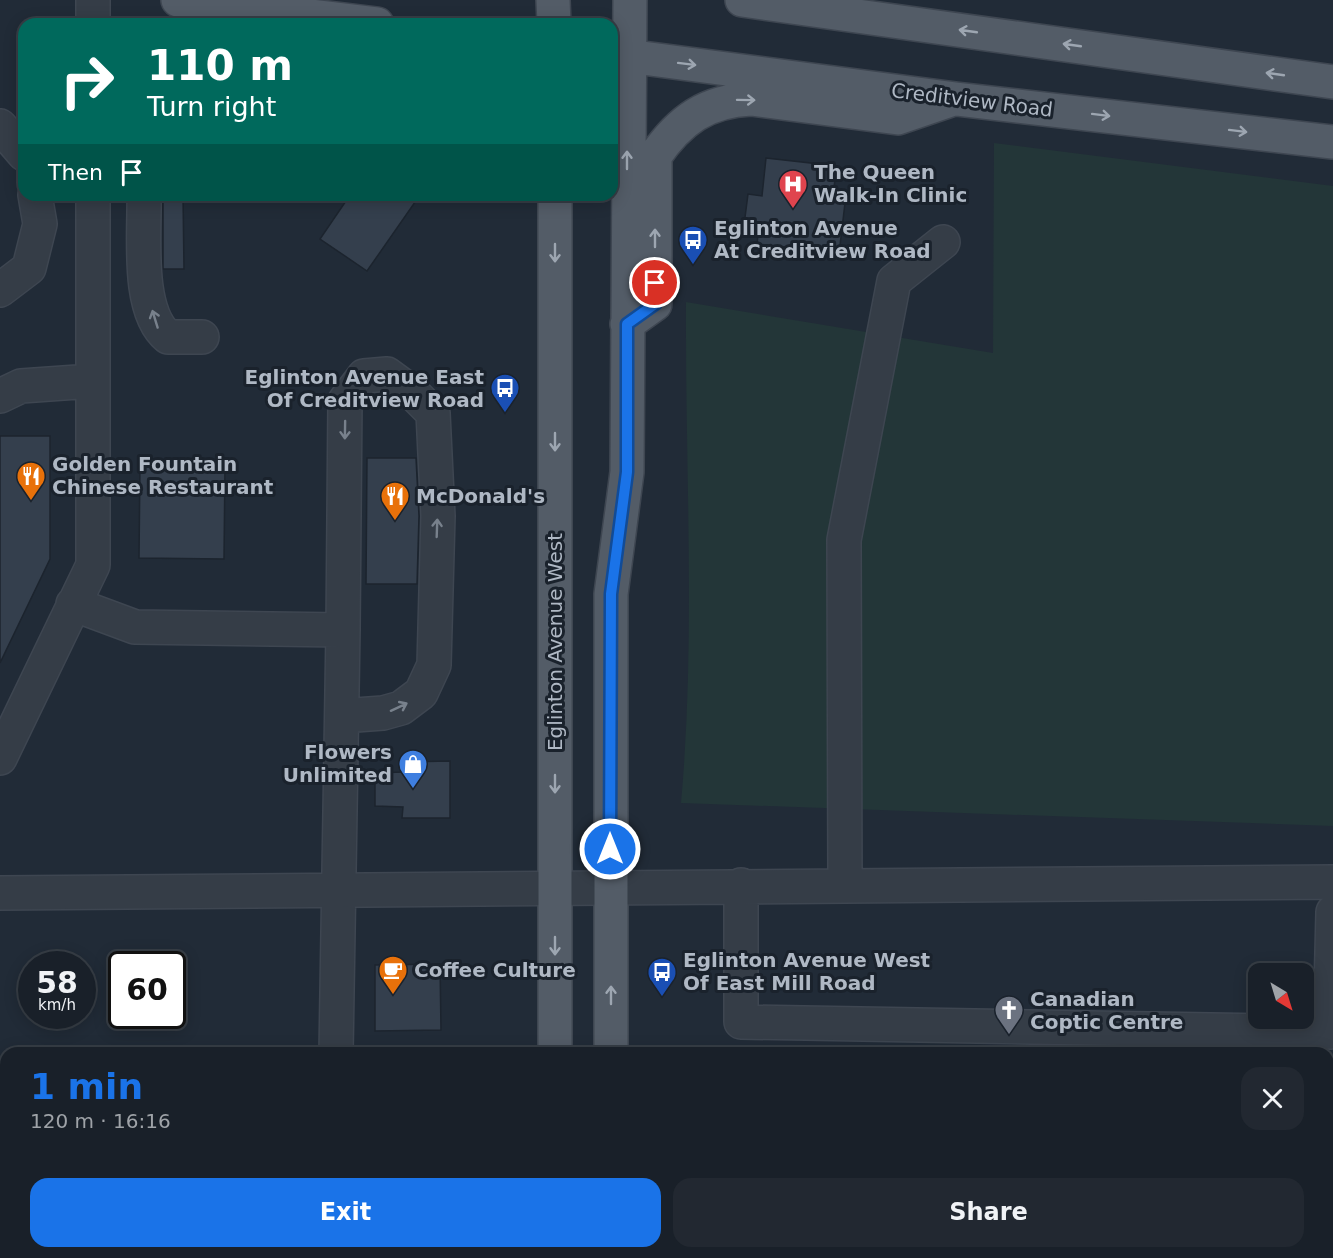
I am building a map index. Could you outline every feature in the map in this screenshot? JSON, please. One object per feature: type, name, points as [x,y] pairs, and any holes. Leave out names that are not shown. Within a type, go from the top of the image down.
[{"type":"main road","points":[[178,0],[327,18]]},
{"type":"main road","points":[[553,0],[554,18]]},
{"type":"main road","points":[[611,1047],[611,594],[627,472],[627,324],[620,55],[630,0]]},
{"type":"main road","points":[[742,0],[1333,82]]},
{"type":"main road","name":"Creditview Road","points":[[620,55],[956,99],[1333,142]]},
{"type":"main road","points":[[627,324],[655,304],[655,156],[668,138],[701,110],[728,100],[751,99],[898,118],[956,99]]},
{"type":"main road","name":"Eglinton Avenue West","points":[[555,201],[555,1047]]},
{"type":"street","points":[[93,0],[93,18]]},
{"type":"street","points":[[0,126],[18,147]]},
{"type":"street","points":[[0,758],[93,565],[93,201]]},
{"type":"street","points":[[144,201],[146,289],[158,329],[168,337],[202,337]]},
{"type":"street","points":[[0,290],[29,268],[37,209]]},
{"type":"street","points":[[845,885],[844,540],[894,281],[943,242]]},
{"type":"street","points":[[336,1047],[345,401],[364,376],[387,374],[413,393],[433,413],[438,516],[434,665],[421,693],[401,708],[383,714],[342,716]]},
{"type":"street","points":[[0,396],[21,386],[93,381]]},
{"type":"street","points":[[74,604],[135,627],[343,630]]},
{"type":"street","points":[[0,893],[741,885],[1333,882]]},
{"type":"street","points":[[741,885],[741,1022],[1330,1032],[1333,912]]},
{"type":"shaded area","points":[[994,143],[1333,186],[1333,826],[681,803],[689,615],[686,302],[993,353]]},
{"type":"building","points":[[766,158],[837,166],[832,201],[845,203],[839,254],[757,244],[758,235],[743,233],[748,194],[762,196]]},
{"type":"building","points":[[163,201],[183,201],[184,269],[163,269]]},
{"type":"building","points":[[346,201],[416,201],[367,271],[320,239]]},
{"type":"building","points":[[0,436],[50,436],[50,559],[0,663]]},
{"type":"building","name":"McDonald's","points":[[367,458],[416,458],[419,516],[417,584],[366,584]]},
{"type":"building","points":[[140,463],[225,464],[224,559],[139,558]]},
{"type":"building","name":"Flowers Unlimited","points":[[450,761],[450,818],[402,818],[403,807],[375,806],[375,773],[402,772],[402,762]]},
{"type":"building","points":[[440,964],[441,1030],[375,1031],[375,965]]},
{"type":"place","name":"The Queen Walk-In Clinic","points":[[793,210]]},
{"type":"place","name":"Eglinton Avenue At Creditview Road","points":[[693,266]]},
{"type":"place","name":"Eglinton Avenue East Of Creditview Road","points":[[505,414]]},
{"type":"place","name":"Golden Fountain Chinese Restaurant","points":[[31,502]]},
{"type":"place","name":"McDonald's","points":[[395,522]]},
{"type":"place","name":"Flowers Unlimited","points":[[413,790]]},
{"type":"place","name":"Coffee Culture","points":[[393,996]]},
{"type":"place","name":"Eglinton Avenue West Of East Mill Road","points":[[662,998]]},
{"type":"place","name":"Canadian Coptic Centre","points":[[1009,1036]]},
{"type":"route","points":[[610,849],[611,594],[627,472],[627,324],[655,304],[655,283]]}]
